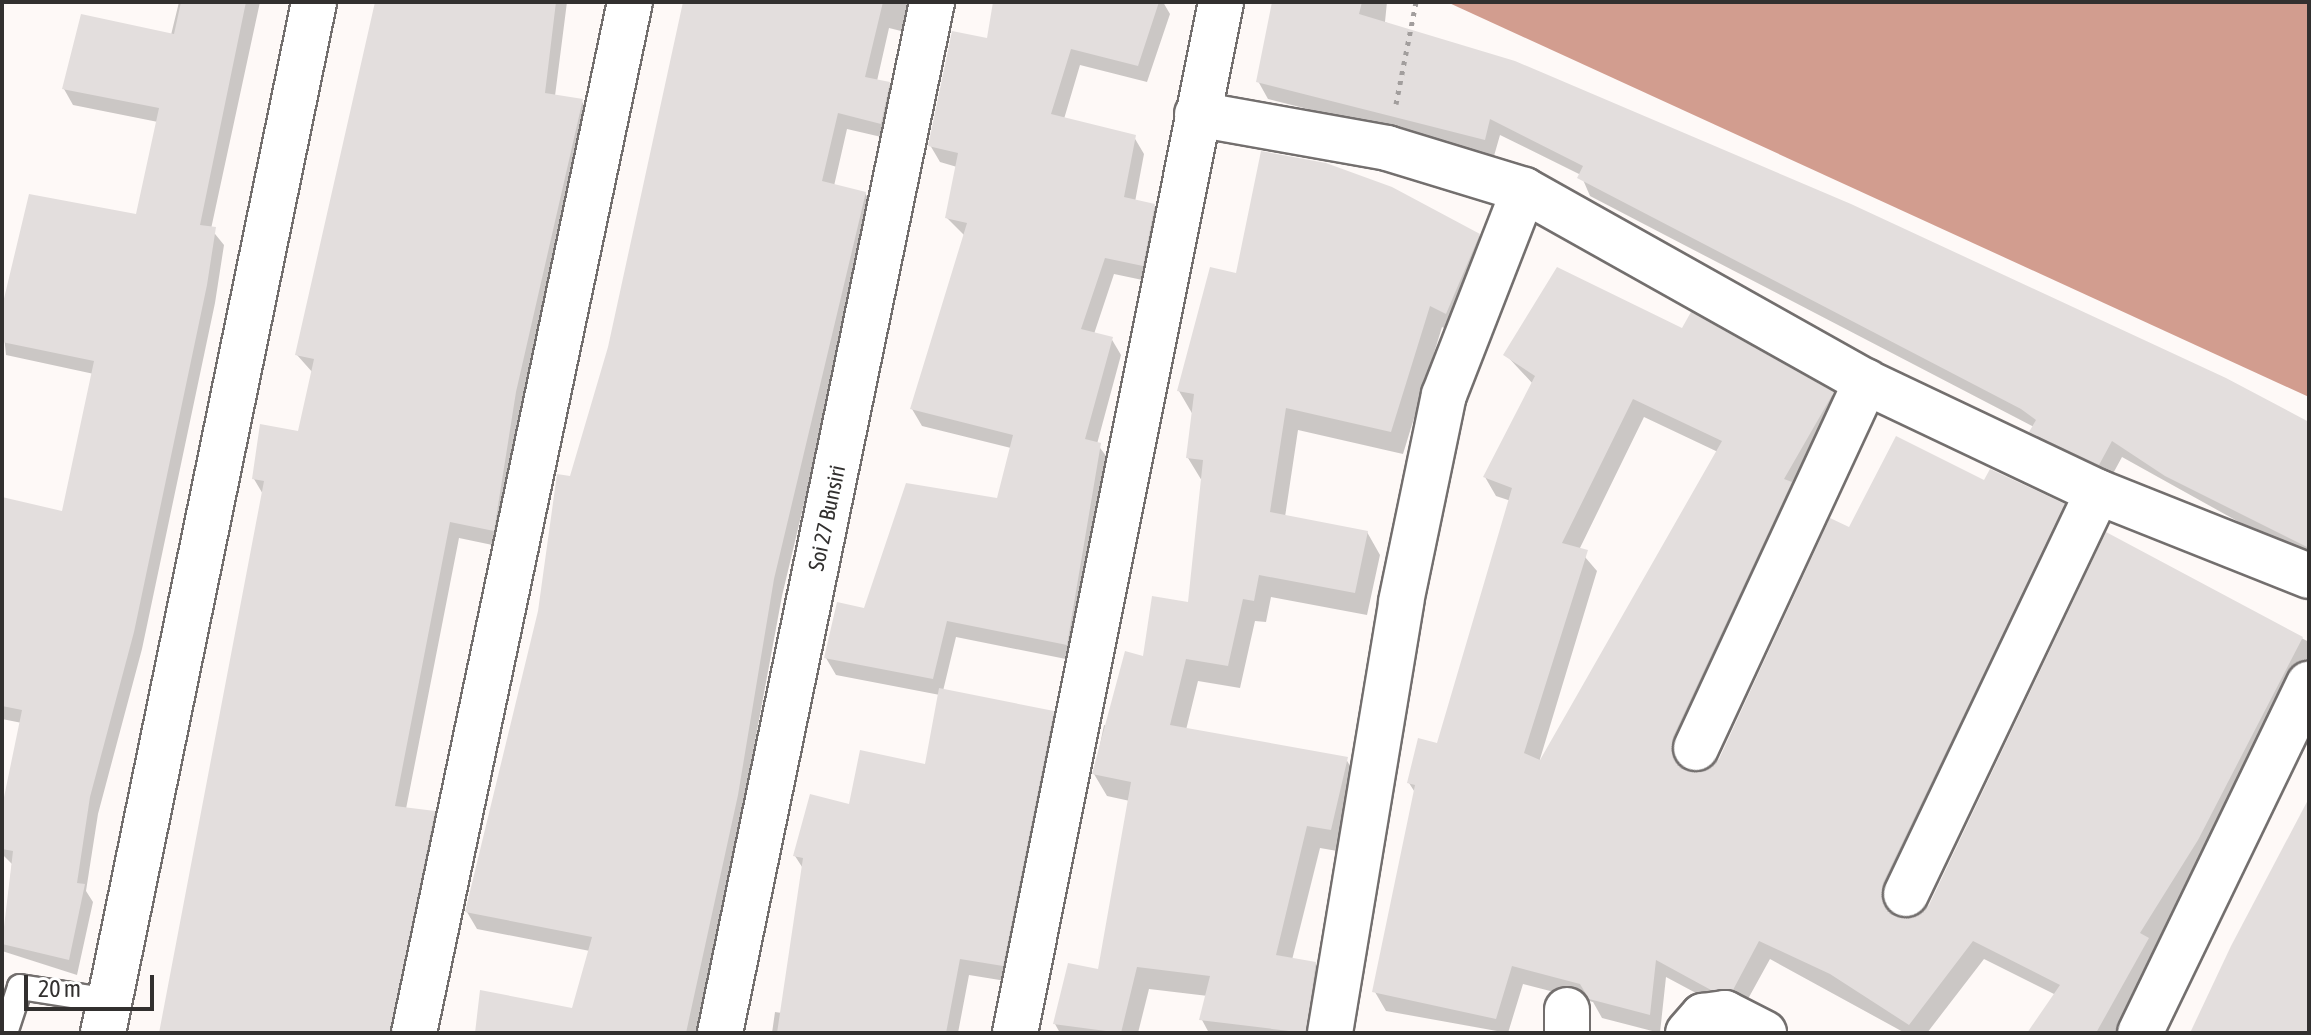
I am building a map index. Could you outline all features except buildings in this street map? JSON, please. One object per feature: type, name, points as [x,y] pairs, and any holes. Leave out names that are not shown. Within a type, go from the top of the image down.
[{"type":"street","points":[[106,1017],[314,2]]},
{"type":"street","points":[[414,1033],[630,2]]},
{"type":"street","name":"Soi 27 Bunsiri","points":[[720,1033],[932,2]]},
{"type":"street","points":[[1015,1033],[1221,2]]},
{"type":"street","points":[[1197,114],[1387,148],[1524,190],[1866,382],[2098,492],[2309,576]]},
{"type":"street","points":[[1330,1033],[1401,602],[1444,395],[1524,190]]},
{"type":"street","points":[[1696,748],[1866,382]]},
{"type":"street","points":[[1906,894],[2098,492]]},
{"type":"street","points":[[2140,1033],[2309,684]]},
{"type":"street","points":[[1688,1033],[1703,1016],[1725,1013],[1764,1033]]},
{"type":"lane","points":[[5,1033],[20,987],[106,1017]]},
{"type":"path","points":[[1387,148],[1416,2]]},
{"type":"shaded area","points":[[1447,2],[2309,2],[2309,397]]}]
